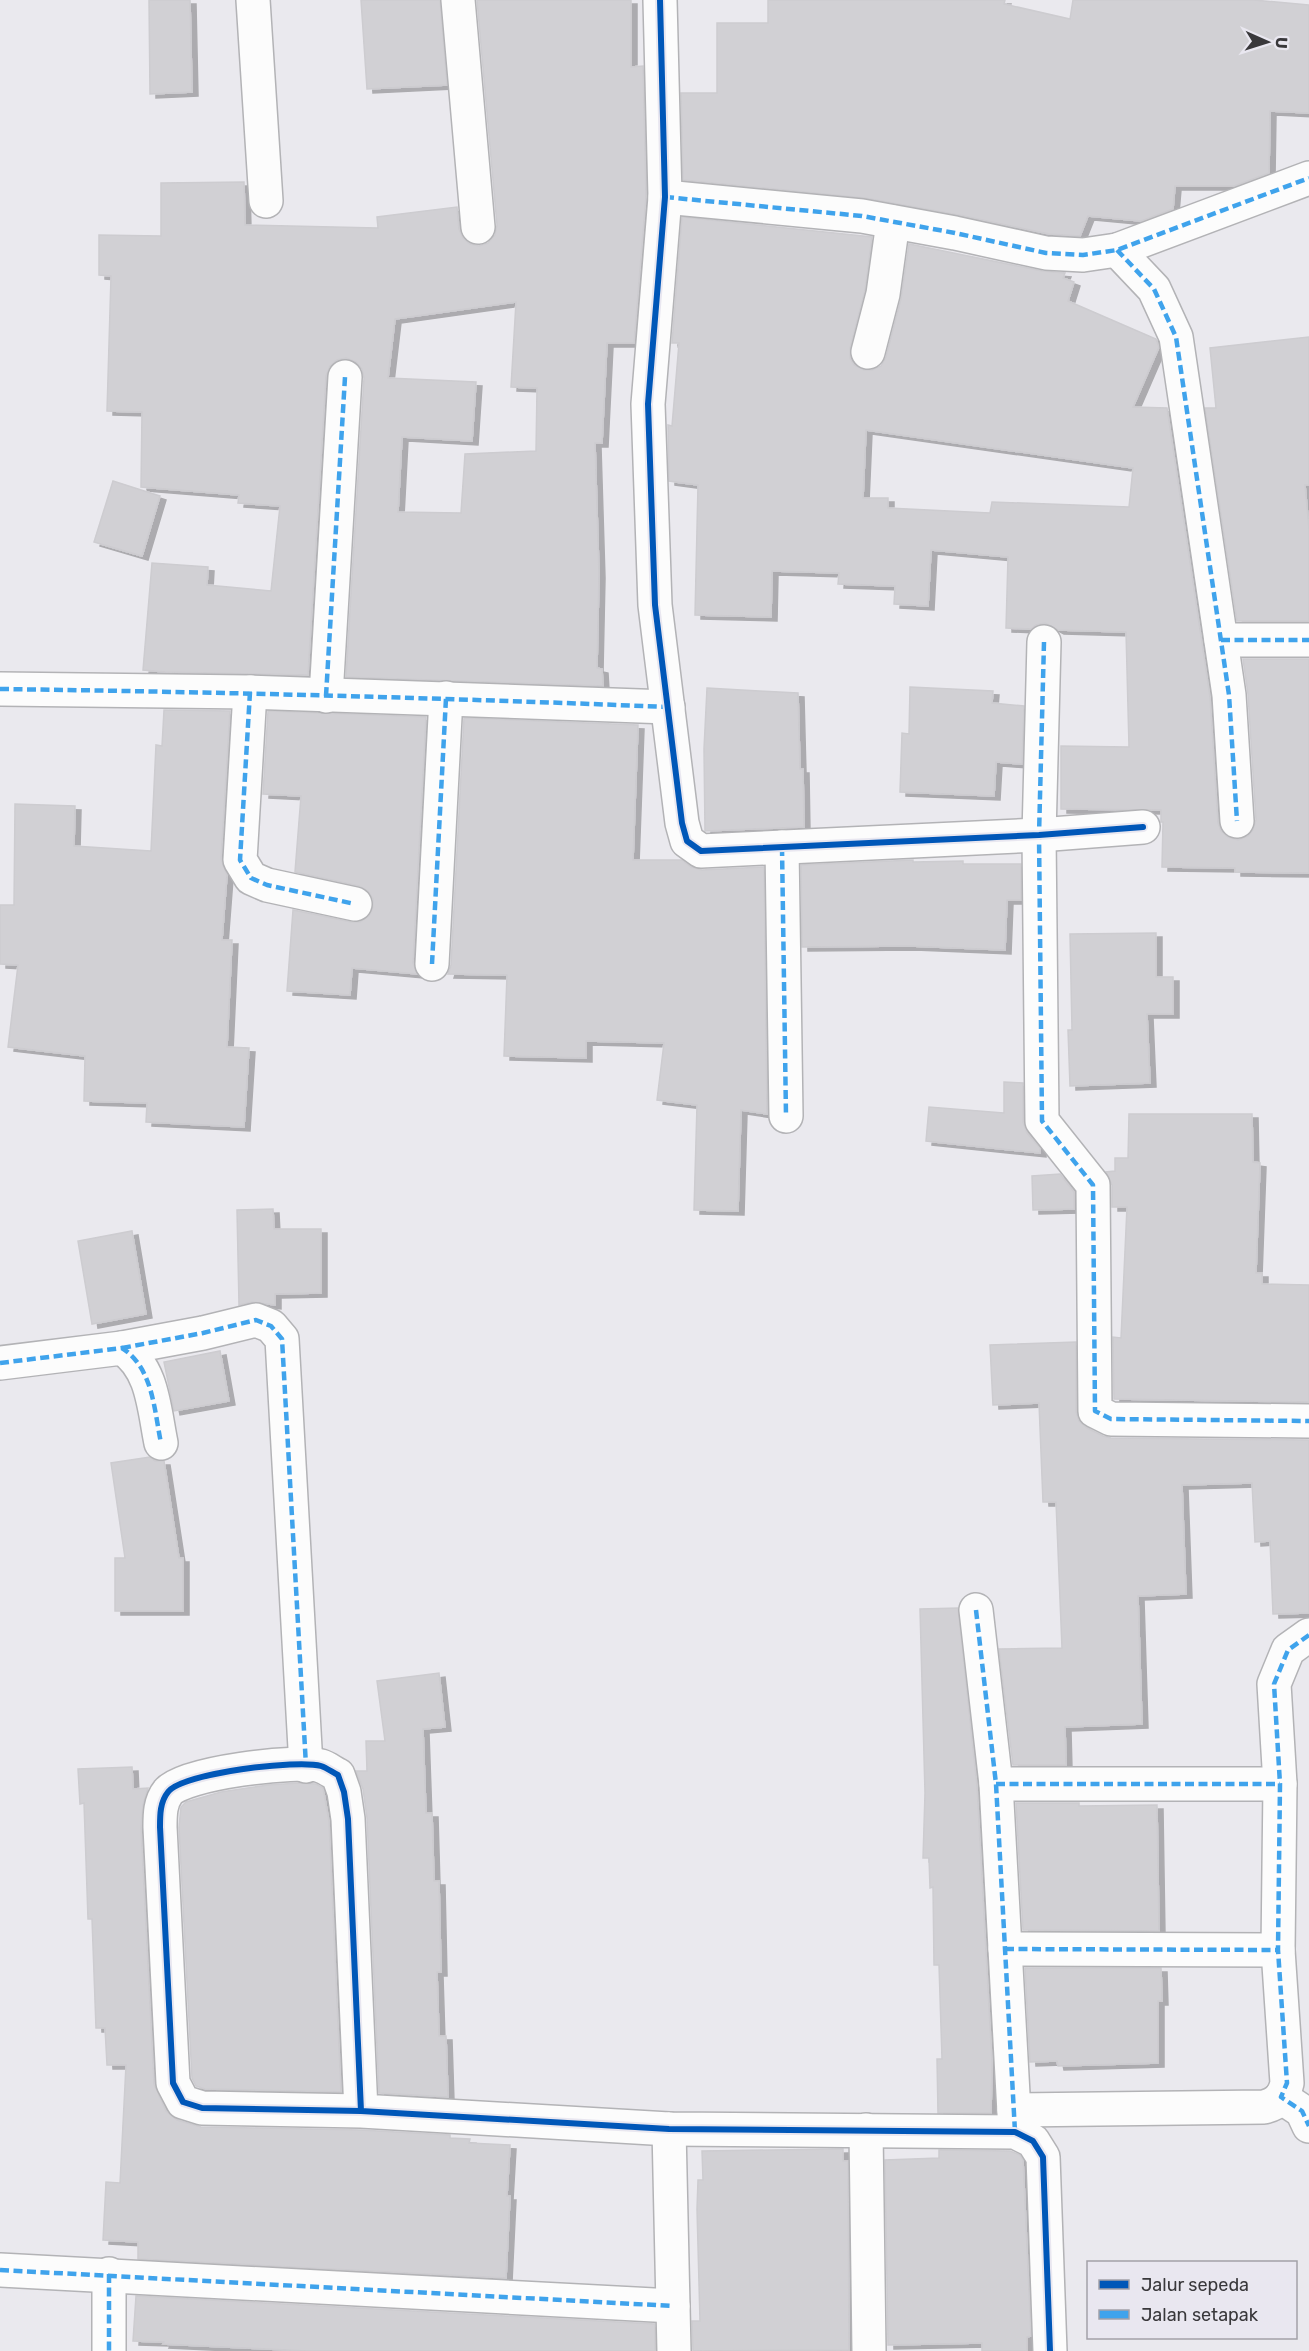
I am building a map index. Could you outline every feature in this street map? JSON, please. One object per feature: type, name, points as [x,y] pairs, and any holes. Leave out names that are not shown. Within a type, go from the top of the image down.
[{"type":"street","points":[[253,0],[266,201]]},
{"type":"street","points":[[458,0],[478,227]]},
{"type":"street","points":[[660,0],[665,197],[648,404],[655,605],[681,824],[687,841],[701,851],[1039,835],[1143,827]]},
{"type":"street","points":[[665,197],[862,216],[956,232],[1046,253],[1083,255],[1117,250],[1309,178]]},
{"type":"street","points":[[868,352],[883,294],[892,222]]},
{"type":"street","points":[[1117,250],[1154,289],[1176,337],[1229,695],[1237,821]]},
{"type":"street","points":[[326,696],[345,377]]},
{"type":"street","points":[[1221,640],[1309,640]]},
{"type":"street","points":[[1044,642],[1039,835],[1042,1121],[1093,1185],[1095,1411],[1111,1419],[1309,1421]]},
{"type":"street","points":[[0,689],[250,692],[668,707]]},
{"type":"street","points":[[250,692],[240,860],[251,878],[267,885],[355,904]]},
{"type":"street","points":[[432,964],[446,698]]},
{"type":"street","points":[[782,847],[786,1116]]},
{"type":"street","points":[[0,1364],[122,1348],[203,1333],[256,1320],[271,1326],[282,1339],[306,1766]]},
{"type":"street","points":[[122,1348],[132,1354],[147,1374],[161,1443]]},
{"type":"street","points":[[976,1610],[996,1784],[1015,2121],[1033,2141],[1043,2157],[1050,2351]]},
{"type":"street","points":[[1300,2111],[1287,2083],[1278,1950],[1280,1784],[1274,1684],[1288,1650],[1309,1635]]},
{"type":"street","points":[[361,2110],[348,1819],[344,1792],[338,1775],[320,1766],[241,1768],[180,1784],[168,1790],[160,1806],[173,2083],[183,2102],[202,2108],[361,2110],[669,2130],[866,2130],[1264,2108],[1274,2104],[1300,2111]]},
{"type":"street","points":[[996,1784],[1280,1784]]},
{"type":"street","points":[[1005,1949],[1278,1950]]},
{"type":"street","points":[[669,2130],[674,2351]]},
{"type":"street","points":[[866,2130],[869,2351]]},
{"type":"street","points":[[0,2270],[109,2274],[673,2306]]},
{"type":"street","points":[[109,2274],[109,2351]]},
{"type":"building","points":[[149,0],[190,0],[192,92],[150,94]]},
{"type":"building","points":[[361,0],[440,0],[447,85],[367,89]]},
{"type":"building","points":[[477,0],[631,0],[631,67],[643,66],[646,196],[634,343],[607,343],[602,443],[595,443],[599,574],[597,668],[602,669],[603,686],[346,677],[364,378],[362,369],[356,362],[346,358],[337,360],[330,366],[326,376],[308,675],[143,670],[152,563],[208,567],[207,585],[271,591],[280,506],[238,503],[239,495],[141,487],[142,412],[107,411],[111,276],[99,275],[99,235],[161,236],[161,183],[244,182],[245,225],[378,228],[377,217],[457,207],[459,229],[463,238],[470,244],[479,246],[488,243],[495,235],[497,225]],"holes":[[[516,302],[511,387],[537,388],[536,451],[465,454],[461,513],[398,512],[402,437],[472,441],[476,382],[388,378],[395,319]]]},
{"type":"building","points":[[768,0],[1005,0],[1004,4],[1070,19],[1073,0],[1254,0],[1309,5],[1309,113],[1270,111],[1269,173],[1234,186],[1175,186],[1173,209],[1141,221],[1088,216],[1080,236],[1049,234],[865,198],[683,180],[681,93],[717,93],[717,23],[768,23]]},
{"type":"building","points":[[682,217],[872,237],[865,290],[850,348],[850,358],[854,365],[864,370],[872,370],[881,366],[886,357],[901,299],[909,244],[1042,271],[1065,273],[1063,278],[1074,282],[1068,301],[1156,339],[1159,347],[1133,407],[1167,408],[1210,697],[1218,823],[1221,831],[1228,837],[1238,840],[1248,836],[1256,820],[1248,694],[1243,659],[1309,659],[1309,873],[1235,872],[1235,868],[1162,867],[1161,810],[1061,809],[1061,746],[1129,747],[1126,632],[1058,630],[1045,623],[1031,629],[1006,628],[1008,557],[931,550],[928,606],[894,604],[895,586],[838,584],[839,573],[772,571],[771,617],[695,615],[698,485],[669,481],[668,425],[672,426],[679,343],[672,343]],"holes":[[[866,430],[1133,468],[1129,507],[992,502],[990,513],[888,508],[888,498],[863,498]]]},
{"type":"building","points":[[1309,337],[1309,485],[1305,485],[1309,529],[1309,621],[1237,621],[1205,408],[1216,408],[1210,348]]},
{"type":"building","points":[[113,481],[160,496],[142,556],[94,542]]},
{"type":"building","points":[[910,687],[993,691],[992,703],[1024,706],[1022,764],[996,762],[994,796],[900,792],[902,733],[909,734]]},
{"type":"building","points":[[707,688],[798,693],[804,827],[705,831],[704,749]]},
{"type":"building","points":[[164,710],[230,711],[221,859],[227,875],[222,940],[232,940],[227,1047],[249,1048],[244,1127],[146,1122],[147,1103],[84,1101],[85,1056],[8,1047],[18,965],[0,964],[0,905],[14,905],[15,804],[75,806],[74,846],[151,851],[156,745],[162,746]]},
{"type":"building","points":[[268,711],[426,717],[413,963],[417,974],[352,968],[350,995],[287,991],[293,910],[360,922],[369,916],[373,907],[373,899],[368,891],[359,886],[295,872],[301,796],[263,794]]},
{"type":"building","points":[[464,718],[638,725],[633,860],[682,860],[691,867],[702,870],[764,867],[767,1114],[741,1110],[738,1211],[694,1210],[697,1105],[657,1100],[664,1043],[586,1041],[586,1058],[504,1056],[507,975],[448,974],[451,965]]},
{"type":"building","points":[[913,860],[913,862],[963,861],[963,864],[1021,864],[1021,900],[1007,900],[1005,950],[909,946],[802,947],[801,865]]},
{"type":"building","points":[[1156,933],[1156,977],[1173,977],[1173,1014],[1147,1014],[1150,1083],[1070,1086],[1068,1030],[1072,1030],[1070,934]]},
{"type":"building","points":[[1004,1082],[1023,1083],[1023,1122],[1027,1133],[1040,1148],[1040,1153],[926,1141],[929,1107],[1004,1113]]},
{"type":"building","points":[[1129,1114],[1252,1114],[1253,1162],[1260,1163],[1256,1273],[1262,1273],[1262,1284],[1309,1285],[1309,1402],[1114,1399],[1113,1337],[1121,1338],[1127,1207],[1112,1207],[1112,1185],[1106,1172],[1115,1171],[1115,1158],[1128,1158]]},
{"type":"building","points":[[1060,1174],[1074,1192],[1074,1209],[1033,1210],[1032,1176]]},
{"type":"building","points":[[273,1209],[274,1229],[321,1229],[321,1293],[275,1294],[275,1305],[252,1302],[239,1305],[237,1210]]},
{"type":"building","points":[[132,1231],[146,1314],[92,1324],[78,1241]]},
{"type":"building","points":[[1076,1342],[1076,1412],[1079,1421],[1103,1436],[1111,1438],[1309,1440],[1309,1613],[1273,1614],[1270,1541],[1255,1542],[1252,1483],[1182,1485],[1186,1594],[1138,1596],[1142,1724],[1065,1727],[1066,1765],[1013,1765],[999,1649],[1062,1648],[1056,1502],[1043,1502],[1039,1403],[993,1405],[990,1345]]},
{"type":"building","points":[[220,1351],[229,1401],[174,1411],[164,1362]]},
{"type":"building","points":[[150,1457],[155,1461],[164,1461],[179,1558],[183,1558],[183,1611],[115,1611],[115,1558],[125,1558],[111,1463]]},
{"type":"building","points":[[958,1608],[977,1786],[992,2062],[991,2113],[938,2113],[937,2059],[942,2059],[939,1965],[934,1965],[933,1887],[930,1888],[929,1858],[923,1858],[925,1793],[920,1609]]},
{"type":"building","points":[[439,1673],[445,1727],[423,1729],[426,1813],[432,1813],[434,1881],[439,1881],[441,1972],[437,1972],[439,2036],[446,2036],[448,2097],[379,2093],[367,1818],[363,1789],[356,1771],[367,1771],[366,1741],[385,1741],[377,1681]]},
{"type":"building","points":[[132,1767],[133,1789],[148,1788],[143,1805],[141,1828],[154,2084],[166,2111],[177,2120],[201,2127],[360,2130],[450,2135],[450,2138],[470,2139],[469,2143],[510,2145],[506,2278],[138,2259],[138,2242],[103,2240],[106,2182],[120,2183],[126,2065],[107,2065],[105,2028],[96,2028],[92,1919],[88,1919],[84,1803],[80,1804],[78,1769]]},
{"type":"building","points":[[299,1783],[316,1784],[323,1788],[329,1821],[341,2092],[205,2089],[196,2086],[192,2078],[179,1827],[181,1807],[186,1802],[221,1792]]},
{"type":"building","points":[[1016,1803],[1079,1803],[1079,1806],[1157,1805],[1159,1931],[1023,1930]]},
{"type":"building","points":[[1025,1968],[1161,1968],[1162,2001],[1158,2001],[1158,2063],[1058,2066],[1057,2061],[1030,2062]]},
{"type":"building","points":[[843,2149],[843,2161],[848,2161],[849,2350],[693,2351],[692,2321],[700,2321],[697,2209],[698,2180],[703,2180],[702,2151]]},
{"type":"building","points":[[939,2150],[1010,2151],[1020,2155],[1023,2160],[1031,2336],[1027,2337],[1027,2351],[982,2351],[982,2343],[888,2345],[885,2160],[939,2158]]},
{"type":"building","points":[[136,2296],[655,2324],[655,2351],[307,2351],[133,2341]]},
{"type":"marked path","points":[[665,197],[862,216],[1046,253],[1083,255],[1117,250],[1309,178]]},
{"type":"marked path","points":[[1117,250],[1154,289],[1176,337],[1229,695],[1237,821]]},
{"type":"marked path","points":[[326,696],[345,377]]},
{"type":"marked path","points":[[1221,640],[1309,640]]},
{"type":"marked path","points":[[1044,642],[1039,835],[1042,1121],[1093,1185],[1095,1411],[1111,1419],[1309,1421]]},
{"type":"marked path","points":[[0,689],[501,701],[668,707],[669,711]]},
{"type":"marked path","points":[[250,692],[240,860],[251,878],[267,885],[355,904]]},
{"type":"marked path","points":[[432,964],[446,698]]},
{"type":"marked path","points":[[782,847],[786,1116]]},
{"type":"marked path","points":[[122,1348],[203,1333],[256,1320],[271,1326],[282,1339],[306,1766]]},
{"type":"marked path","points":[[0,1363],[122,1348],[132,1356],[146,1378],[154,1403],[161,1443]]},
{"type":"marked path","points":[[976,1610],[996,1784],[1015,2132]]},
{"type":"marked path","points":[[1309,1635],[1288,1650],[1274,1684],[1280,1784],[1278,1950],[1287,2083],[1281,2097],[1302,2111],[1309,2126]]},
{"type":"marked path","points":[[996,1784],[1280,1784]]},
{"type":"marked path","points":[[1005,1949],[1278,1950]]},
{"type":"marked path","points":[[0,2270],[673,2306]]},
{"type":"marked path","points":[[109,2274],[109,2351]]},
{"type":"cycle path","points":[[660,0],[665,197],[648,404],[655,605],[682,823],[687,841],[701,851],[1039,835],[1143,827]]},
{"type":"cycle path","points":[[361,2111],[348,1819],[344,1792],[338,1775],[321,1766],[290,1764],[242,1769],[178,1785],[168,1792],[163,1800],[160,1827],[173,2083],[183,2102],[202,2108],[361,2111],[669,2129],[1015,2132],[1033,2141],[1043,2157],[1050,2351]]}]
